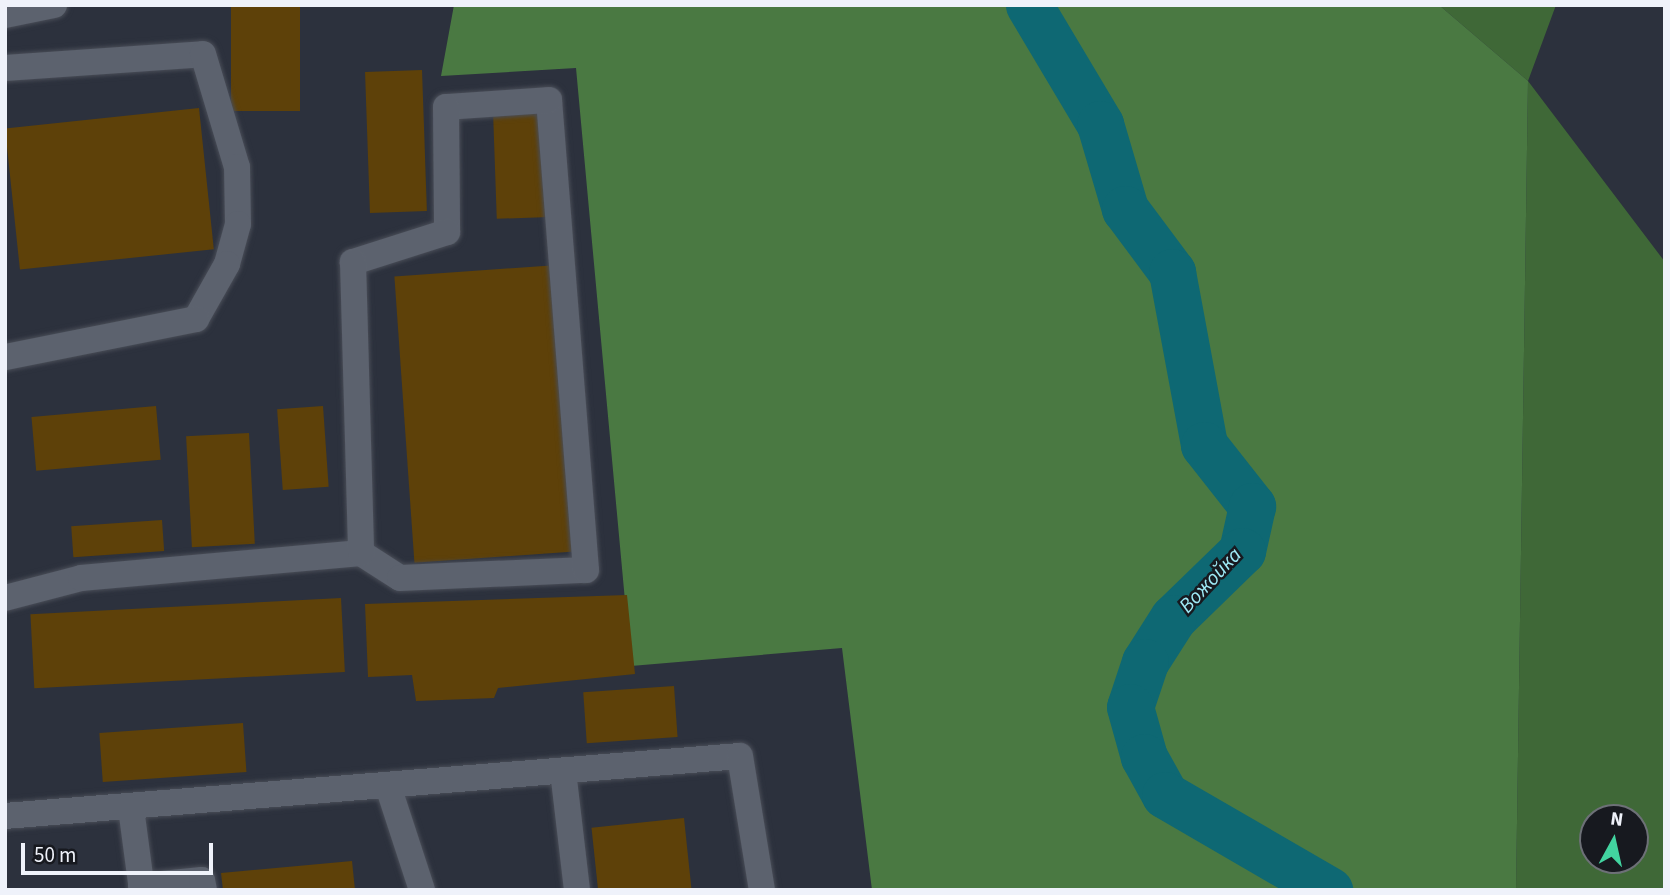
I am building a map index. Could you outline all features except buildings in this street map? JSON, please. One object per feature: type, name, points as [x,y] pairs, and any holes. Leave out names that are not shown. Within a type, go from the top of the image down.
[{"type":"lane","points":[[5,15],[54,5]]},
{"type":"lane","points":[[5,68],[204,54],[237,167],[238,212],[227,264],[197,319],[5,356]]},
{"type":"lane","points":[[5,598],[81,578],[361,553],[401,578],[586,570],[549,100],[446,107],[447,232],[353,262],[361,553]]},
{"type":"lane","points":[[5,816],[131,808],[740,756],[762,890]]},
{"type":"lane","points":[[564,771],[577,890]]},
{"type":"lane","points":[[388,786],[422,890]]},
{"type":"lane","points":[[131,808],[141,888],[202,880],[204,890]]},
{"type":"green space","points":[[454,5],[1439,5],[1528,81],[1516,890],[872,890],[842,648],[631,666],[576,68],[441,76]]},
{"type":"green space","points":[[1439,5],[1556,5],[1528,81]]},
{"type":"green space","points":[[1528,81],[1665,262],[1665,890],[1516,890]]},
{"type":"waterway","name":"Вожойка","points":[[1029,5],[1100,124],[1125,209],[1172,272],[1204,445],[1252,506],[1242,551],[1173,618],[1145,662],[1130,707],[1144,757],[1165,795],[1329,890]]}]
